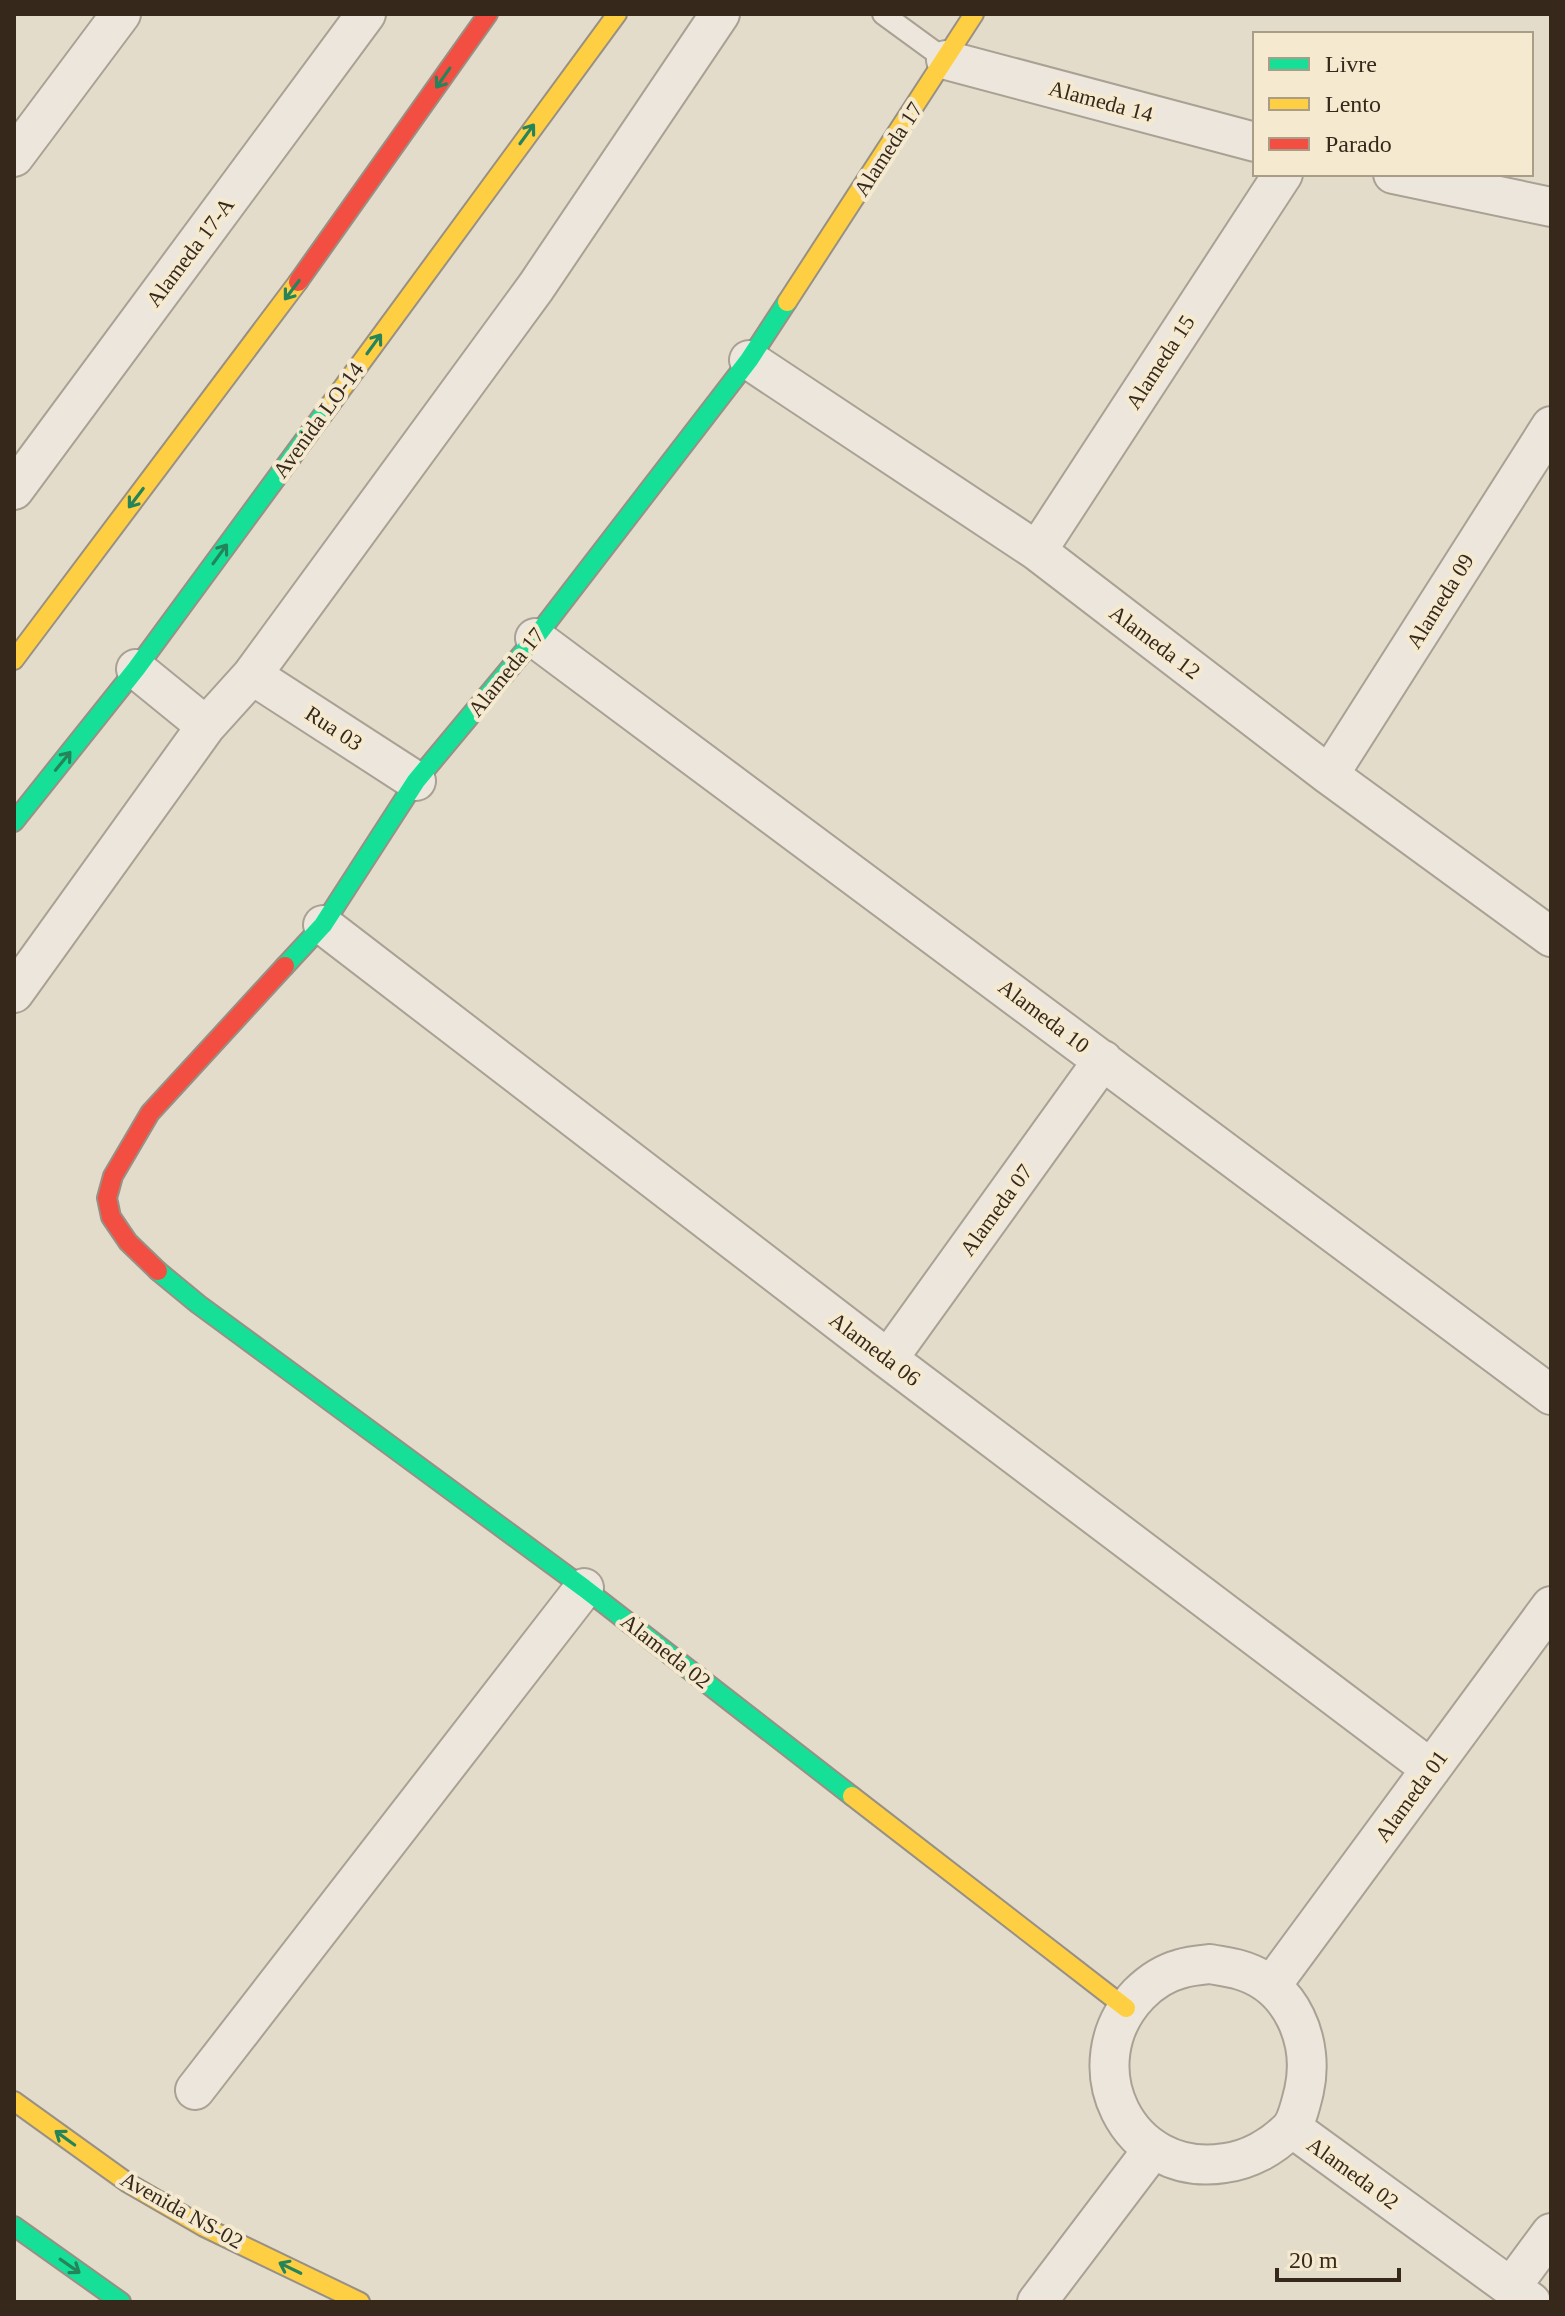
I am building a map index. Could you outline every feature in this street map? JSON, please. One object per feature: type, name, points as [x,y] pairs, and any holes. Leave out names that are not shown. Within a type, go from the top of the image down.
[{"type":"street","points":[[14,157],[121,14]]},
{"type":"street","name":"Alameda 17-A","points":[[14,490],[366,14]]},
{"type":"street","points":[[14,660],[320,253],[488,14]]},
{"type":"street","name":"Avenida LO-14","points":[[14,822],[136,669],[617,14]]},
{"type":"street","name":"Alameda 17","points":[[198,1304],[128,1242],[111,1217],[107,1198],[113,1176],[150,1113],[323,925],[416,781],[535,638],[749,360],[974,14]]},
{"type":"street","points":[[14,993],[206,726],[252,675],[536,287],[709,18]]},
{"type":"street","name":"Alameda 14","points":[[946,60],[1253,141]]},
{"type":"street","name":"Alameda 15","points":[[1037,551],[1282,176]]},
{"type":"street","points":[[1403,176],[1551,207]]},
{"type":"street","name":"Alameda 12","points":[[749,360],[1037,551],[1329,775],[1551,937]]},
{"type":"street","name":"Alameda 09","points":[[1329,775],[1551,426]]},
{"type":"street","name":"Alameda 10","points":[[535,638],[1551,1395]]},
{"type":"street","points":[[136,669],[206,726]]},
{"type":"street","name":"Rua 03","points":[[252,675],[416,781]]},
{"type":"street","name":"Alameda 06","points":[[323,925],[888,1359],[1431,1769]]},
{"type":"street","name":"Alameda 07","points":[[888,1359],[1103,1060]]},
{"type":"street","name":"Alameda 02","points":[[198,1304],[584,1588],[1126,2008]]},
{"type":"street","points":[[195,2090],[584,1588]]},
{"type":"street","name":"Alameda 01","points":[[1271,1986],[1551,1606]]},
{"type":"street","points":[[1210,1964],[1242,1970],[1271,1986],[1292,2010],[1305,2039],[1308,2070],[1302,2101],[1292,2128],[1265,2149],[1239,2161],[1209,2166],[1180,2162],[1153,2149],[1130,2127],[1114,2100],[1108,2069],[1112,2037],[1126,2008],[1149,1984],[1178,1969],[1210,1964]]},
{"type":"street","name":"Avenida NS-02","points":[[14,2101],[128,2183],[192,2220],[360,2302]]},
{"type":"street","name":"Alameda 02","points":[[1292,2128],[1521,2295]]},
{"type":"street","points":[[1037,2302],[1153,2149]]},
{"type":"street","points":[[16,2232],[121,2302]]},
{"type":"street","points":[[1521,2295],[1551,2233]]},
{"type":"lane","points":[[883,14],[946,60]]},
{"type":"traffic: fast","points":[[285,966],[323,925],[416,781],[535,638],[749,360],[787,302]]},
{"type":"traffic: fast","points":[[14,822],[136,669],[330,405]]},
{"type":"traffic: fast","points":[[158,1271],[198,1304],[584,1588],[852,1796]]},
{"type":"traffic: fast","points":[[14,2226],[121,2302]]},
{"type":"traffic: slow","points":[[330,405],[617,14]]},
{"type":"traffic: slow","points":[[787,302],[974,14]]},
{"type":"traffic: slow","points":[[14,660],[298,282]]},
{"type":"traffic: slow","points":[[852,1796],[1126,2008]]},
{"type":"traffic: slow","points":[[14,2101],[128,2183],[204,2227],[360,2302]]},
{"type":"traffic: jam","points":[[298,282],[488,14]]},
{"type":"traffic: jam","points":[[158,1271],[128,1242],[111,1217],[107,1198],[113,1176],[150,1113],[285,966]]}]
